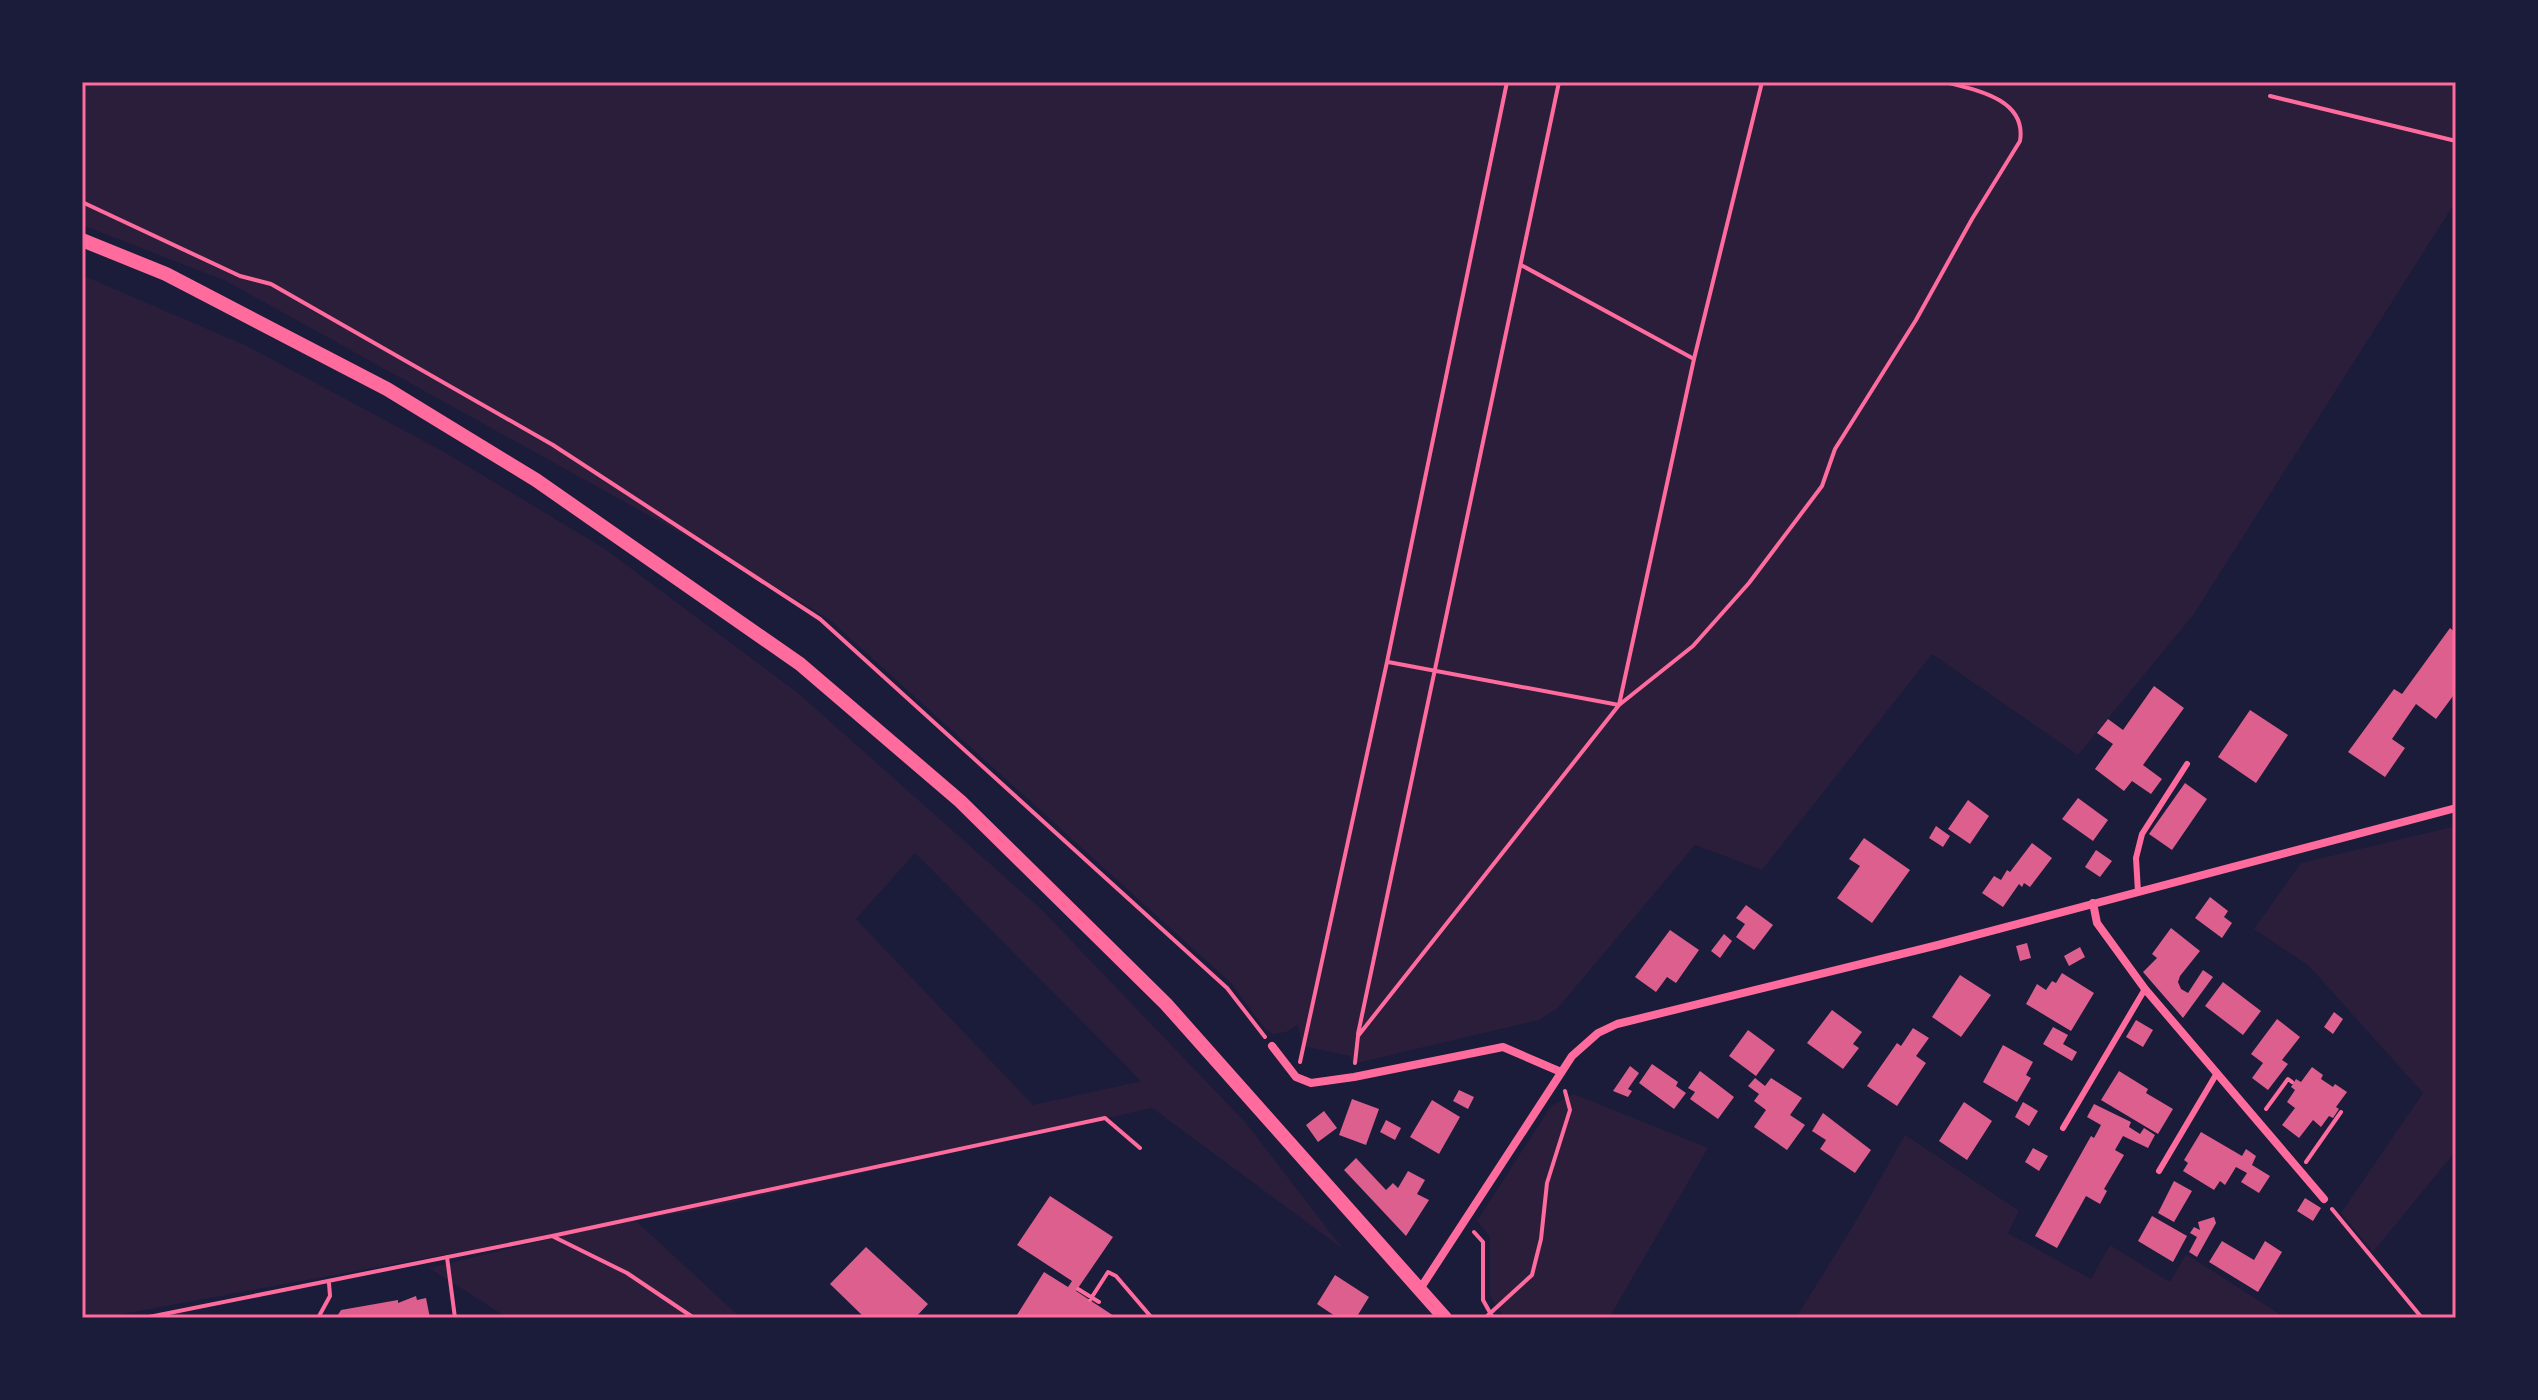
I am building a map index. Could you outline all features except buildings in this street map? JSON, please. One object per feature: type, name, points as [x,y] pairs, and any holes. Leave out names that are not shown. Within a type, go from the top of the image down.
[{"type":"street","points":[[82,240],[166,274],[387,389],[536,480],[800,664],[960,801],[1166,1004],[1445,1318]]},
{"type":"street","points":[[1420,1289],[1572,1056],[1598,1033],[1617,1024],[1786,984],[2138,892],[2238,860],[2456,808]]},
{"type":"street","points":[[2093,903],[2097,923],[2145,989],[2324,1199]]},
{"type":"street","points":[[1272,1046],[1296,1077],[1311,1083],[1503,1047],[1561,1072]]},
{"type":"lane","points":[[2138,892],[2138,843],[2187,764]]},
{"type":"lane","points":[[2063,1128],[2145,989]]},
{"type":"lane","points":[[2159,1171],[2217,1073]]},
{"type":"path","points":[[1296,1077],[1387,662],[1507,82]]},
{"type":"path","points":[[1354,1077],[1358,1036],[1559,82]]},
{"type":"path","points":[[1619,705],[1694,359],[1762,82]]},
{"type":"path","points":[[1358,1036],[1619,705],[1693,646],[1749,583],[1822,486],[1835,449],[1916,320],[2020,141],[2022,128],[2010,108],[1986,92],[1945,82]]},
{"type":"path","points":[[2270,96],[2456,141]]},
{"type":"path","points":[[1521,265],[1694,359]]},
{"type":"path","points":[[1387,662],[1619,705]]},
{"type":"path","points":[[1485,1318],[1532,1275],[1547,1183],[1570,1110],[1561,1072]]},
{"type":"path","points":[[2257,1121],[2288,1079],[2292,1082]]},
{"type":"path","points":[[2300,1170],[2341,1112]]},
{"type":"path","points":[[144,1318],[329,1283],[1105,1118],[1140,1148]]},
{"type":"path","points":[[2324,1199],[2422,1318]]},
{"type":"path","points":[[1464,1222],[1483,1242],[1483,1300],[1493,1318]]},
{"type":"path","points":[[552,1236],[627,1273],[694,1318]]},
{"type":"path","points":[[447,1257],[455,1318]]},
{"type":"path","points":[[1091,1299],[1108,1272],[1116,1276],[1152,1318]]},
{"type":"path","points":[[318,1318],[330,1296],[329,1283]]},
{"type":"path","points":[[1078,1289],[1099,1302]]},
{"type":"shaded area","points":[[82,82],[2456,82],[2456,201],[2194,614],[2078,755],[1932,654],[1762,870],[1695,845],[1558,1008],[1539,1020],[1353,1064],[1350,1056],[1302,1046],[1298,1025],[1286,1032],[1273,1034],[1265,1029],[1231,983],[830,620],[751,572],[226,281],[82,225]]},
{"type":"shaded area","points":[[82,275],[247,346],[446,453],[605,549],[798,693],[1042,910],[1246,1123],[1343,1249],[1152,1108],[693,1211],[635,1220],[741,1318],[508,1318],[429,1268],[612,1224],[101,1318],[82,1318]],"holes":[[[915,853],[1141,1081],[1033,1105],[856,919]]]},
{"type":"shaded area","points":[[2456,826],[2456,1151],[2373,1252],[2341,1213],[2423,1093],[2309,966],[2254,929],[2301,863]]},
{"type":"shaded area","points":[[1574,1094],[1708,1148],[1609,1318],[1504,1318],[1490,1296],[1490,1237],[1477,1221],[1551,1106]]},
{"type":"shaded area","points":[[1905,1135],[2019,1211],[2008,1233],[2091,1279],[2110,1245],[2170,1282],[2186,1254],[2278,1313],[2275,1318],[1796,1318]]}]
